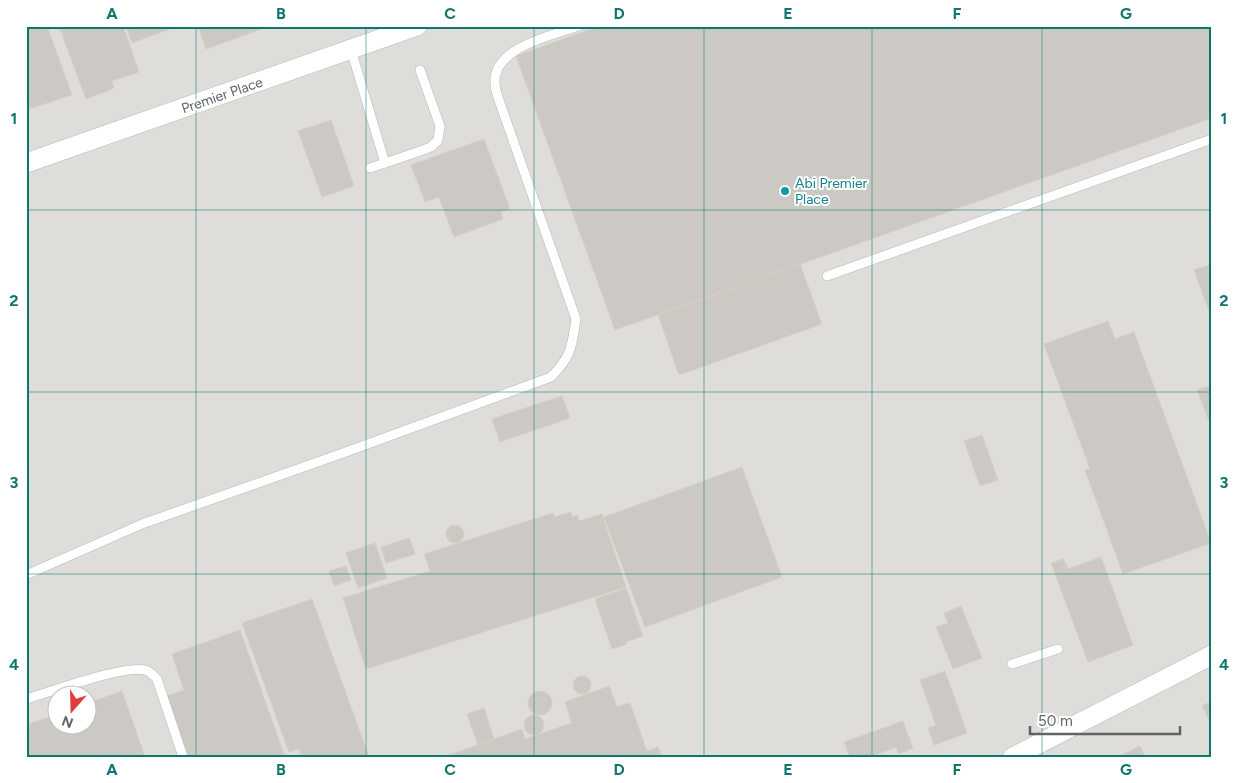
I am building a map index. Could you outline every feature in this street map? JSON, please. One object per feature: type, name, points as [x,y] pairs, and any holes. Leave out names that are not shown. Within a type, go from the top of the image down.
[{"type":"street","name":"Premier Place","points":[[26,163],[417,26]]},
{"type":"street","points":[[1013,757],[1040,751],[1212,655]]},
{"type":"lane","points":[[26,575],[142,524],[550,377],[562,365],[572,348],[576,319],[504,115],[495,83],[498,69],[506,57],[518,48],[578,26]]},
{"type":"lane","points":[[351,50],[385,163]]},
{"type":"lane","points":[[370,168],[423,150],[438,140],[440,126],[420,70]]},
{"type":"lane","points":[[827,276],[1212,139]]},
{"type":"lane","points":[[1012,664],[1058,649]]},
{"type":"lane","points":[[26,699],[118,671],[148,670],[157,679],[183,757]]},
{"type":"shaded area","points":[[26,26],[1212,26],[1212,757],[26,757]]},
{"type":"building","points":[[26,26],[47,26],[72,95],[26,110]]},
{"type":"building","points":[[59,26],[123,26],[139,72],[112,81],[114,88],[86,99]]},
{"type":"building","points":[[126,26],[178,26],[132,43]]},
{"type":"building","points":[[198,26],[267,26],[267,27],[206,49]]},
{"type":"building","name":"Abi Premier Place","points":[[600,26],[1212,26],[1212,118],[615,330],[516,56]]},
{"type":"building","points":[[331,120],[354,186],[322,197],[298,131]]},
{"type":"building","points":[[484,139],[510,209],[501,212],[503,219],[454,237],[439,197],[425,202],[411,165]]},
{"type":"building","points":[[800,264],[822,324],[679,375],[658,315]]},
{"type":"building","points":[[1212,264],[1212,319],[1194,270]]},
{"type":"building","points":[[1108,321],[1115,339],[1134,332],[1211,543],[1123,574],[1085,470],[1090,469],[1044,344]]},
{"type":"building","points":[[1212,385],[1212,429],[1197,390]]},
{"type":"building","points":[[562,396],[570,418],[500,442],[492,419]]},
{"type":"building","points":[[982,435],[998,480],[980,486],[964,441]]},
{"type":"building","points":[[742,467],[782,577],[645,627],[604,517]]},
{"type":"building","points":[[571,512],[572,517],[577,515],[579,521],[602,514],[626,587],[366,669],[343,598],[430,571],[424,554],[553,513],[555,517]]},
{"type":"building","points":[[451,525],[459,525],[464,530],[462,541],[451,543],[446,538],[446,530]]},
{"type":"building","points":[[409,538],[415,554],[386,563],[381,547]]},
{"type":"building","points":[[375,543],[387,578],[358,588],[346,553]]},
{"type":"building","points":[[1101,557],[1133,645],[1088,662],[1051,563],[1063,559],[1068,569]]},
{"type":"building","points":[[346,566],[351,580],[334,586],[329,571]]},
{"type":"building","points":[[626,588],[643,636],[612,649],[595,599]]},
{"type":"building","points":[[312,599],[369,757],[302,757],[299,749],[289,752],[242,623]]},
{"type":"building","points":[[961,606],[982,658],[953,669],[936,627],[948,623],[944,613]]},
{"type":"building","points":[[240,630],[285,757],[188,757],[167,696],[184,690],[172,654]]},
{"type":"building","points":[[945,671],[967,733],[934,745],[928,728],[936,725],[920,680]]},
{"type":"building","points":[[582,676],[588,679],[591,685],[588,691],[582,694],[576,691],[573,685],[576,679]]},
{"type":"building","points":[[609,686],[617,707],[630,703],[647,751],[658,747],[662,757],[444,757],[522,729],[525,739],[572,723],[565,702]]},
{"type":"building","points":[[122,691],[145,757],[26,757],[26,725],[48,717],[48,736],[98,736],[98,699]]},
{"type":"building","points":[[540,691],[549,694],[552,703],[549,712],[540,715],[531,712],[528,703],[531,694]]},
{"type":"building","points":[[1212,701],[1212,725],[1202,706]]},
{"type":"building","points":[[484,708],[494,739],[478,745],[467,714]]},
{"type":"building","points":[[534,715],[541,718],[544,725],[541,732],[534,735],[527,732],[524,725],[527,718]]},
{"type":"building","points":[[903,721],[913,748],[899,754],[896,747],[870,757],[850,757],[844,742]]},
{"type":"building","points":[[1140,746],[1145,757],[1118,757]]},
{"type":"place","name":"Abi Premier Place","points":[[785,191]]}]
